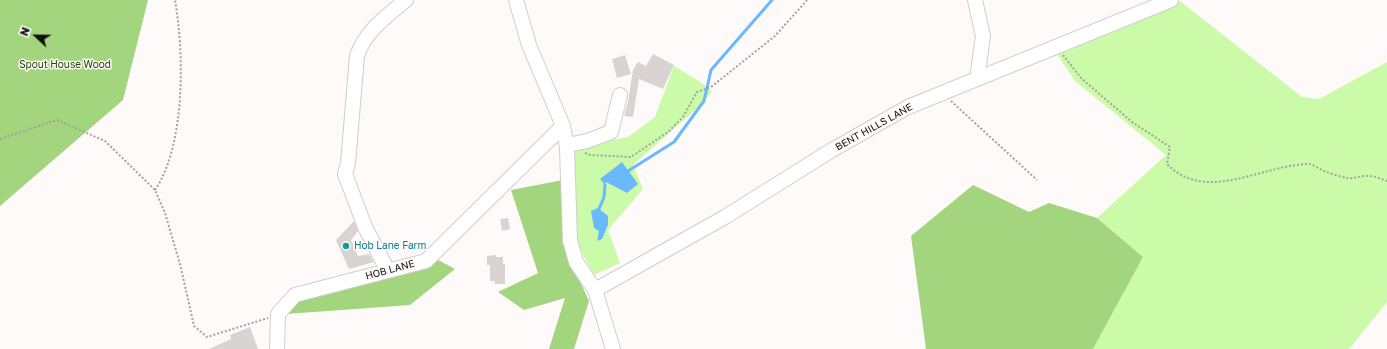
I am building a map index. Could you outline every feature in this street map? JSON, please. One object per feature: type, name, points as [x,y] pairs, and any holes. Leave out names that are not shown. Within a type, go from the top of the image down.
[{"type":"street","points":[[388,271],[366,226],[348,182],[346,168],[348,163],[357,56],[361,43],[370,32],[406,0]]},
{"type":"street","points":[[516,0],[529,45],[563,126],[567,145],[570,240],[576,262],[594,290],[613,349]]},
{"type":"street","points":[[975,0],[982,36],[977,79]]},
{"type":"street","name":"BENT HILLS LANE","points":[[594,290],[725,217],[832,150],[908,107],[1171,0]]},
{"type":"street","points":[[567,145],[587,141],[611,132],[620,95]]},
{"type":"street","name":"HOB LANE","points":[[278,316],[295,295],[426,261],[563,126]]},
{"type":"street","points":[[277,349],[278,316]]},
{"type":"path","points":[[155,190],[170,156],[178,122],[180,31],[175,0]]},
{"type":"path","points":[[584,153],[590,155],[631,157],[668,132],[683,117],[697,92],[711,87],[775,36],[807,0]]},
{"type":"path","points":[[1054,47],[1061,52],[1081,78],[1132,122],[1170,147],[1167,164],[1173,171],[1192,180],[1223,181],[1253,176],[1287,167],[1310,164],[1326,172],[1349,178],[1369,176],[1387,181]]},
{"type":"path","points":[[945,92],[952,102],[1038,180]]},
{"type":"path","points":[[0,139],[57,120],[105,141],[155,190],[165,213],[178,257],[194,326],[207,337],[278,316]]},
{"type":"green space","name":"Spout House Wood","points":[[0,0],[148,0],[123,100],[0,206]]},
{"type":"green space","points":[[1180,1],[1302,97],[1319,99],[1387,62],[1387,302],[1349,349],[1093,349],[1143,257],[1097,218],[1166,155],[1075,81],[1057,54]]},
{"type":"green space","points":[[674,66],[699,81],[712,91],[701,105],[633,165],[643,189],[608,230],[620,263],[594,275],[574,238],[571,148],[628,137],[655,117]]},
{"type":"green space","points":[[563,180],[562,242],[589,301],[574,349],[549,349],[565,298],[524,310],[498,292],[538,273],[511,190]]},
{"type":"green space","points":[[973,185],[1029,212],[1049,203],[1097,218],[1143,257],[1093,349],[926,349],[911,236]]},
{"type":"green space","points":[[438,260],[455,269],[410,305],[286,314],[298,301],[431,267]]},
{"type":"water","points":[[622,162],[638,184],[627,193],[606,182],[605,185],[600,179]]},
{"type":"water","points":[[598,208],[608,216],[608,225],[602,239],[597,241],[599,231],[594,228],[591,211]]},
{"type":"building","points":[[653,54],[674,65],[663,89],[639,79],[633,117],[624,116],[628,102],[633,70],[638,62],[646,66]]},
{"type":"building","points":[[625,55],[631,74],[617,78],[612,59]]},
{"type":"building","points":[[508,218],[510,229],[502,231],[500,219]]},
{"type":"building","name":"Hob Lane Farm","points":[[354,221],[358,231],[351,240],[358,256],[369,254],[374,262],[349,269],[336,240]]},
{"type":"building","points":[[496,255],[496,257],[503,257],[503,264],[505,264],[505,284],[494,284],[495,281],[490,281],[490,265],[487,265],[487,256]]},
{"type":"building","points":[[250,327],[258,349],[209,349],[231,339],[230,335]]},
{"type":"waterway","points":[[628,171],[674,142],[704,101],[711,70],[772,0]]},
{"type":"waterway","points":[[599,209],[604,197],[605,185]]},
{"type":"place","name":"Hob Lane Farm","points":[[346,246]]}]
